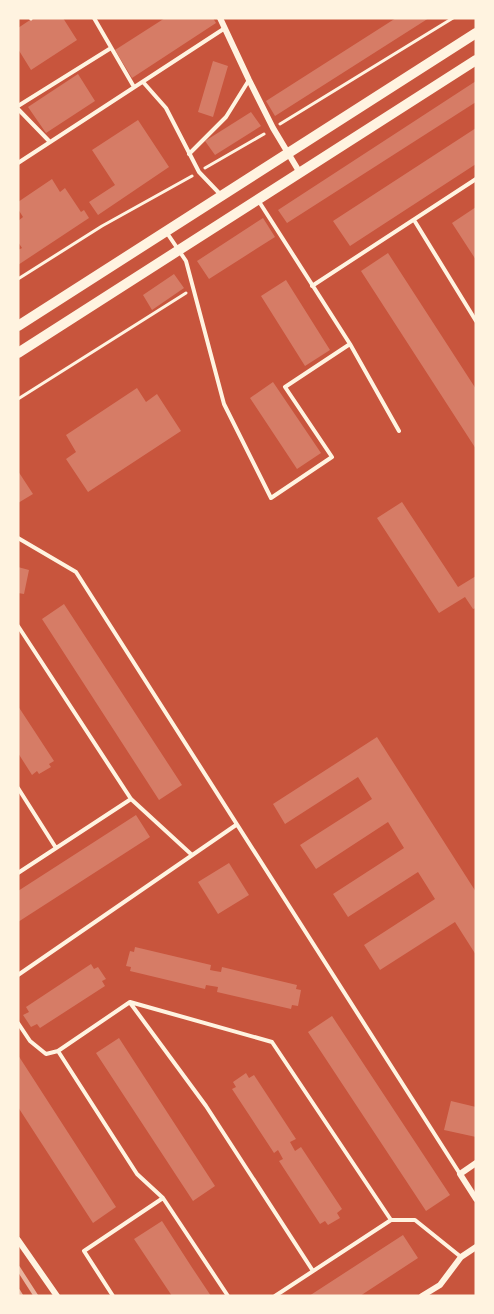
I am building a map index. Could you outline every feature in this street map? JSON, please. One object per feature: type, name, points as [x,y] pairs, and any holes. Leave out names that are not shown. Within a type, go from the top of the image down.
[{"type":"main road","points":[[18,326],[476,33]]},
{"type":"main road","points":[[18,353],[476,60]]},
{"type":"street","points":[[220,18],[273,128],[300,173]]},
{"type":"street","points":[[476,1163],[459,1174],[476,1199]]},
{"type":"street","points":[[18,1240],[57,1296]]},
{"type":"street","points":[[422,1296],[440,1285],[461,1257],[476,1247]]},
{"type":"lane","points":[[94,18],[134,87]]},
{"type":"lane","points":[[18,163],[226,28]]},
{"type":"lane","points":[[50,142],[18,107],[111,48]]},
{"type":"lane","points":[[189,154],[226,117],[249,80]]},
{"type":"lane","points":[[142,82],[166,108],[199,172],[222,195]]},
{"type":"lane","points":[[312,286],[476,179]]},
{"type":"lane","points":[[258,200],[350,344],[399,431]]},
{"type":"lane","points":[[414,220],[476,321]]},
{"type":"lane","points":[[166,231],[186,261],[224,404],[271,498],[332,457],[285,387],[350,344]]},
{"type":"lane","points":[[18,538],[76,572],[459,1174]]},
{"type":"lane","points":[[18,626],[131,799],[192,855]]},
{"type":"lane","points":[[18,638],[27,640]]},
{"type":"lane","points":[[18,788],[56,848]]},
{"type":"lane","points":[[18,873],[131,799]]},
{"type":"lane","points":[[18,975],[236,825]]},
{"type":"lane","points":[[130,1002],[206,1106],[313,1271]]},
{"type":"lane","points":[[18,1023],[38,1049],[46,1054],[58,1051],[130,1002],[272,1042],[392,1220]]},
{"type":"lane","points":[[58,1051],[137,1174],[162,1198],[228,1296]]},
{"type":"lane","points":[[113,1296],[84,1251],[162,1198]]},
{"type":"lane","points":[[275,1296],[392,1220],[415,1220],[461,1257]]},
{"type":"path","points":[[18,279],[102,226],[199,172],[453,18]]},
{"type":"path","points":[[18,399],[187,292]]},
{"type":"building","points":[[33,18],[63,18],[77,40],[31,70],[18,49],[18,28]]},
{"type":"building","points":[[165,18],[213,18],[216,23],[132,78],[115,50]]},
{"type":"building","points":[[396,18],[429,18],[275,116],[266,101]]},
{"type":"building","points":[[213,61],[228,66],[213,117],[198,112]]},
{"type":"building","points":[[78,74],[95,101],[46,133],[28,107]]},
{"type":"building","points":[[476,81],[476,102],[287,223],[278,210]]},
{"type":"building","points":[[251,112],[261,126],[215,155],[205,141]]},
{"type":"building","points":[[138,120],[169,167],[98,215],[89,202],[115,185],[92,150]]},
{"type":"building","points":[[476,128],[476,164],[350,246],[333,221]]},
{"type":"building","points":[[52,179],[60,192],[65,188],[81,212],[84,210],[89,218],[18,265],[18,250],[22,248],[18,242],[18,221],[23,217],[18,209],[18,202]]},
{"type":"building","points":[[476,207],[476,260],[452,223]]},
{"type":"building","points":[[263,218],[275,237],[209,279],[197,261]]},
{"type":"building","points":[[388,253],[476,389],[476,449],[361,271]]},
{"type":"building","points":[[174,274],[184,288],[152,310],[143,295]]},
{"type":"building","points":[[286,280],[330,350],[305,366],[261,296]]},
{"type":"building","points":[[273,382],[321,453],[297,469],[250,398]]},
{"type":"building","points":[[137,388],[146,402],[157,394],[181,431],[88,492],[66,459],[76,452],[66,435]]},
{"type":"building","points":[[18,471],[33,494],[18,503]]},
{"type":"building","points":[[402,502],[458,587],[476,576],[476,608],[473,609],[465,597],[439,613],[377,518]]},
{"type":"building","points":[[18,567],[29,570],[24,594],[18,593]]},
{"type":"building","points":[[64,604],[182,785],[159,800],[42,619]]},
{"type":"building","points":[[18,706],[54,761],[49,764],[51,767],[39,774],[37,771],[32,775],[18,753]]},
{"type":"building","points":[[377,737],[476,892],[476,955],[455,922],[380,970],[364,945],[435,899],[418,872],[348,917],[333,894],[404,848],[388,822],[316,869],[300,845],[372,799],[358,777],[285,824],[273,804]]},
{"type":"building","points":[[136,815],[150,837],[18,922],[18,891]]},
{"type":"building","points":[[229,863],[249,895],[218,914],[198,882]]},
{"type":"building","points":[[135,947],[211,965],[210,970],[221,972],[222,967],[297,985],[296,989],[301,990],[298,1006],[292,1005],[291,1009],[217,992],[218,987],[206,985],[205,989],[130,971],[131,967],[126,966],[130,951],[134,952]]},
{"type":"building","points":[[91,964],[94,969],[98,967],[106,979],[102,981],[105,986],[40,1028],[37,1024],[31,1027],[23,1015],[29,1012],[26,1007]]},
{"type":"building","points":[[332,1016],[450,1195],[426,1211],[308,1032]]},
{"type":"building","points":[[119,1038],[215,1186],[193,1201],[96,1053]]},
{"type":"building","points":[[18,1055],[116,1207],[93,1223],[18,1107]]},
{"type":"building","points":[[246,1073],[249,1078],[254,1075],[296,1139],[290,1142],[295,1151],[301,1147],[342,1209],[337,1213],[340,1218],[328,1225],[325,1221],[320,1224],[279,1161],[283,1159],[278,1150],[274,1153],[232,1089],[236,1087],[233,1082]]},
{"type":"building","points":[[451,1101],[476,1107],[476,1137],[444,1130]]},
{"type":"building","points":[[162,1221],[211,1296],[172,1296],[134,1239]]},
{"type":"building","points":[[403,1235],[418,1258],[360,1296],[309,1296]]},
{"type":"railway","points":[[18,1268],[36,1296]]},
{"type":"railway","points":[[18,1291],[21,1296]]}]
